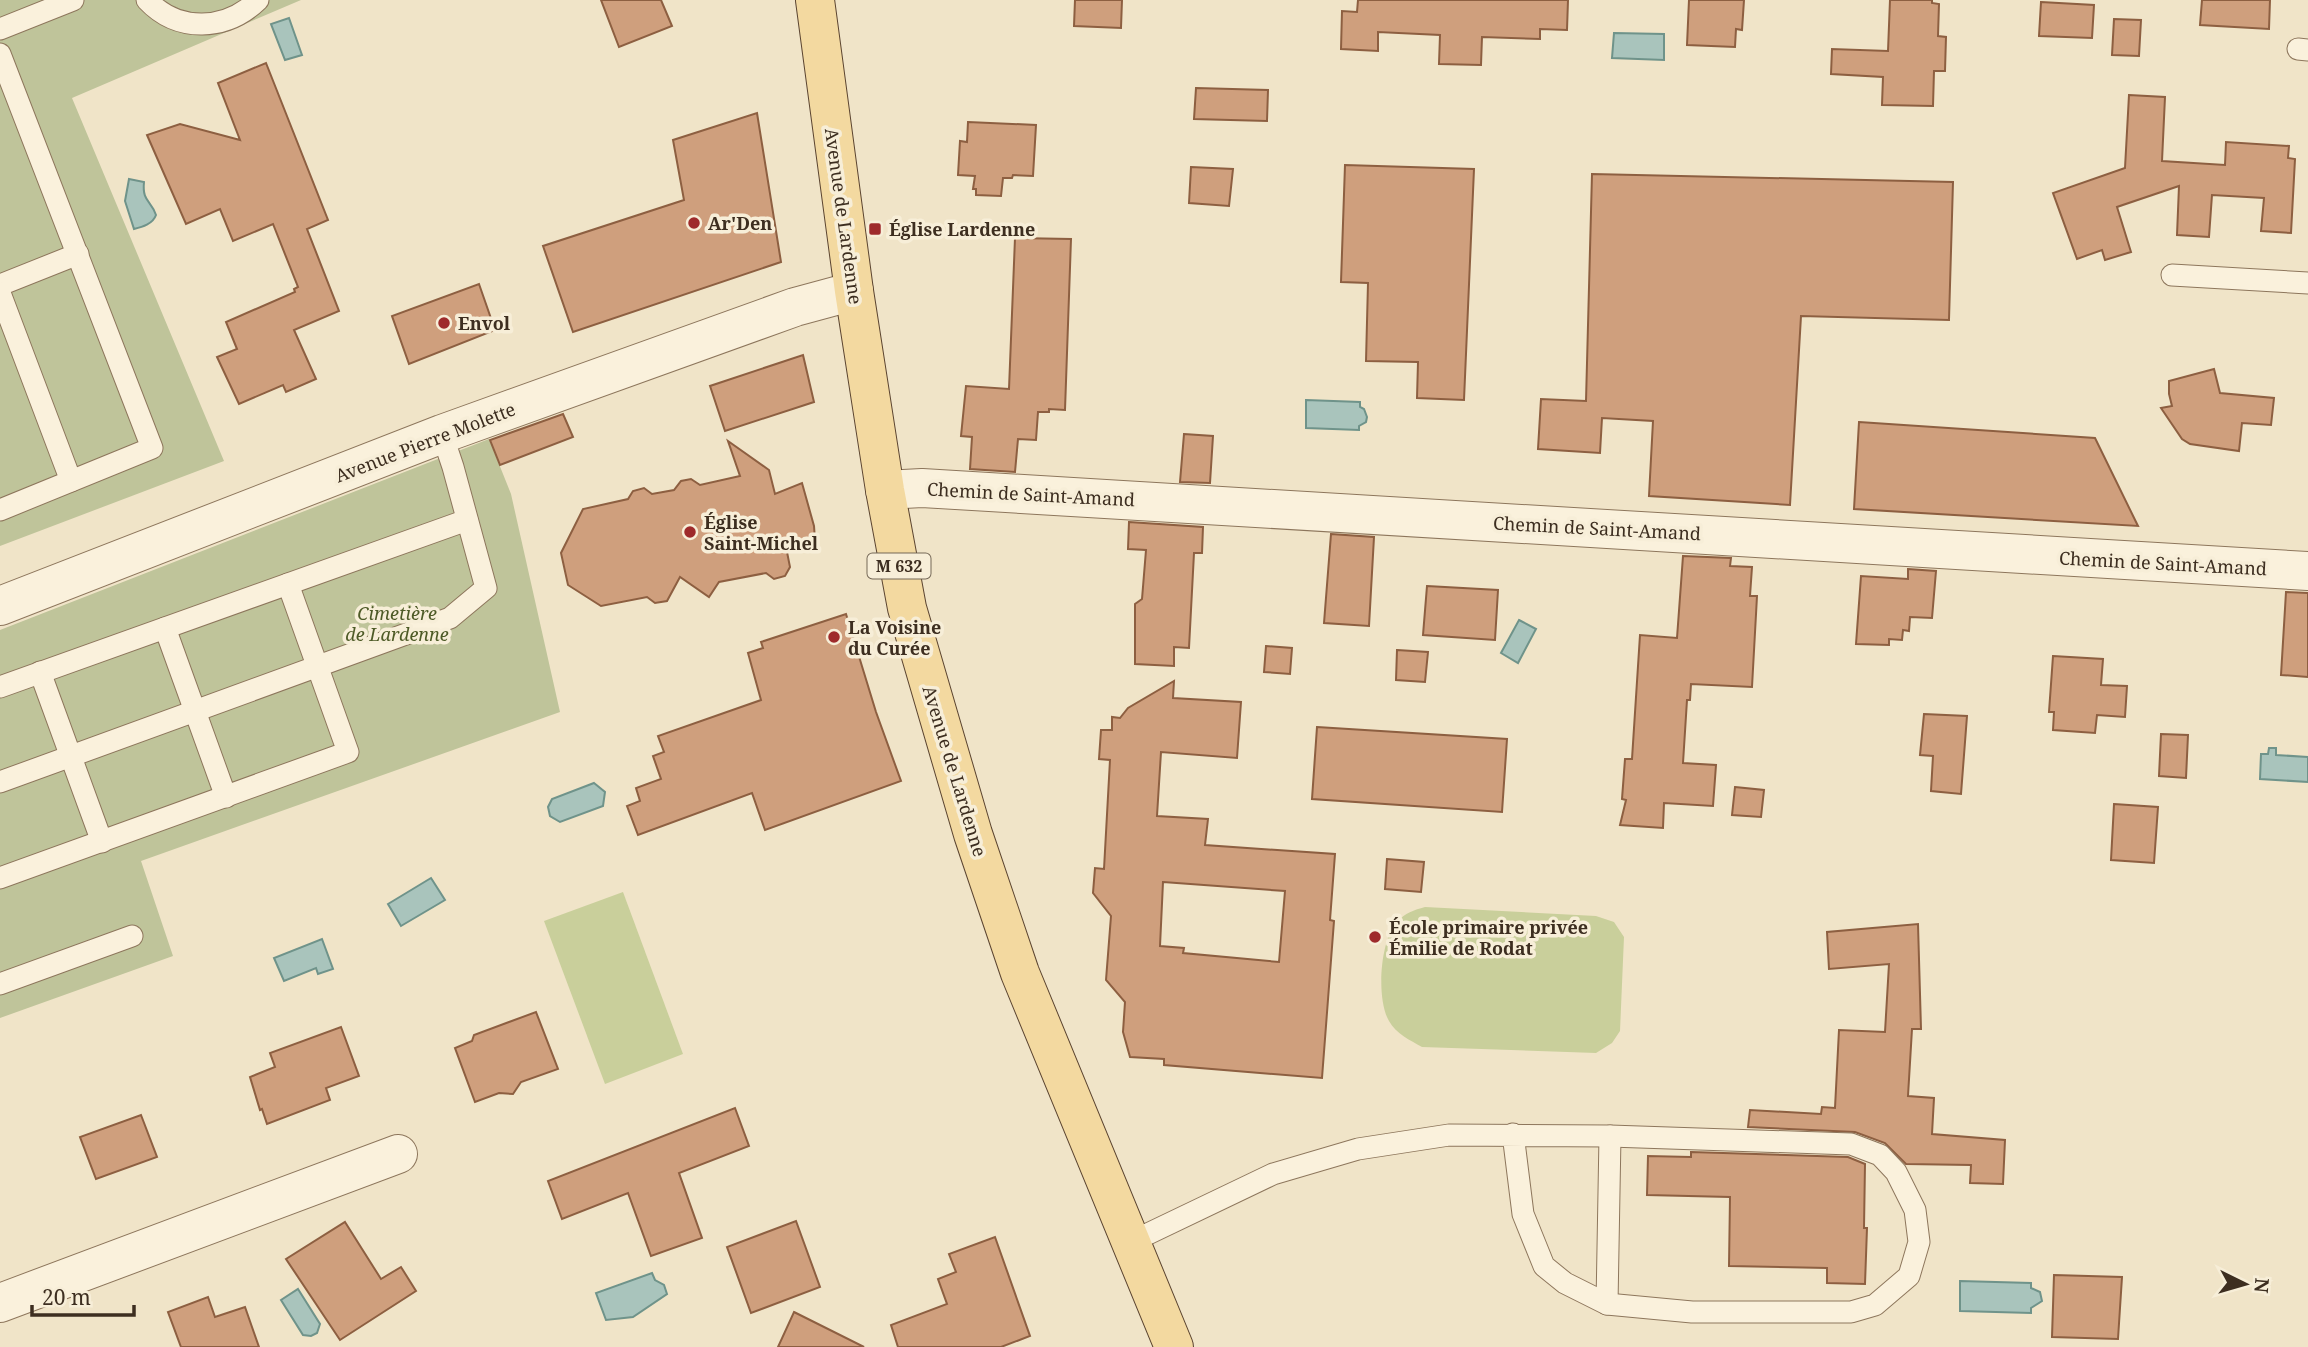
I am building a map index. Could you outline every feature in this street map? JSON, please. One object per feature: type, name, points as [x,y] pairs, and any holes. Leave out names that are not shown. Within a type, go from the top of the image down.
[{"type":"main road","name":"Avenue de Lardenne","points":[[815,0],[854,291],[885,490],[907,608],[973,834],[1020,973],[1174,1347]]},
{"type":"street","name":"Avenue Pierre Molette","points":[[0,606],[442,435],[795,307],[854,291]]},
{"type":"street","name":"Chemin de Saint-Amand","points":[[885,490],[922,488],[2308,572]]},
{"type":"street","points":[[0,1303],[398,1154]]},
{"type":"lane","points":[[0,29],[73,0]]},
{"type":"lane","points":[[147,0],[155,9],[172,19],[192,24],[211,24],[227,10],[248,10],[258,0]]},
{"type":"lane","points":[[0,510],[152,448],[1,58]]},
{"type":"lane","points":[[0,285],[78,254]]},
{"type":"lane","points":[[2172,275],[2308,283]]},
{"type":"lane","points":[[0,293],[71,481]]},
{"type":"lane","points":[[0,782],[450,618],[486,588],[442,435]]},
{"type":"lane","points":[[0,687],[467,520]]},
{"type":"lane","points":[[0,878],[348,752],[288,584]]},
{"type":"lane","points":[[165,628],[226,796]]},
{"type":"lane","points":[[40,673],[102,842]]},
{"type":"lane","points":[[0,984],[132,936]]},
{"type":"lane","points":[[1131,1242],[1273,1174],[1358,1149],[1449,1135],[1513,1135],[1611,1136],[1851,1144],[1880,1155],[1896,1172],[1915,1210],[1919,1242],[1909,1276],[1875,1305],[1851,1312],[1692,1312],[1607,1304],[1565,1283],[1544,1266],[1523,1214],[1513,1135]]},
{"type":"lane","points":[[1607,1304],[1611,1136]]},
{"type":"green space","points":[[0,0],[301,0],[72,98],[224,461],[0,546]]},
{"type":"green space","name":"Cimetière de Lardenne","points":[[489,439],[511,494],[560,712],[141,861],[173,956],[0,1018],[0,630]]},
{"type":"green space","points":[[623,892],[683,1054],[605,1084],[544,921]]},
{"type":"green space","points":[[1425,907],[1596,916],[1614,922],[1624,937],[1620,1031],[1612,1043],[1596,1053],[1422,1047],[1395,1030],[1382,999],[1382,970],[1387,942],[1391,931],[1403,916]]},
{"type":"water","points":[[289,18],[302,55],[285,60],[271,24]]},
{"type":"water","points":[[1614,33],[1664,34],[1664,60],[1612,58]]},
{"type":"water","points":[[129,179],[144,182],[146,197],[156,215],[150,223],[134,229],[125,201]]},
{"type":"water","points":[[1306,400],[1360,402],[1360,407],[1364,409],[1367,417],[1366,422],[1359,426],[1359,430],[1306,428]]},
{"type":"water","points":[[1519,620],[1536,629],[1518,663],[1501,653]]},
{"type":"water","points":[[2269,748],[2276,748],[2276,755],[2308,757],[2308,782],[2260,779],[2261,754],[2268,754]]},
{"type":"water","points":[[594,783],[605,792],[603,806],[560,822],[550,816],[548,807],[552,799]]},
{"type":"water","points":[[431,878],[445,900],[401,926],[388,904]]},
{"type":"water","points":[[322,939],[333,969],[318,974],[316,968],[284,981],[274,958]]},
{"type":"water","points":[[652,1273],[655,1280],[664,1285],[667,1294],[633,1317],[606,1320],[596,1293]]},
{"type":"water","points":[[1960,1281],[2031,1283],[2031,1288],[2040,1292],[2042,1301],[2031,1308],[2031,1313],[1960,1311]]},
{"type":"water","points":[[298,1289],[320,1324],[317,1333],[311,1336],[303,1335],[281,1300]]},
{"type":"building","points":[[601,0],[661,0],[672,26],[619,47]]},
{"type":"building","points":[[1075,0],[1122,0],[1121,28],[1074,26]]},
{"type":"building","points":[[1358,0],[1568,0],[1567,30],[1540,29],[1540,39],[1482,37],[1481,65],[1439,64],[1440,35],[1378,32],[1378,51],[1341,49],[1342,11],[1357,12]]},
{"type":"building","points":[[1689,0],[1744,0],[1742,30],[1736,29],[1735,47],[1687,45]]},
{"type":"building","points":[[1890,0],[1932,0],[1932,3],[1939,4],[1938,36],[1946,37],[1945,71],[1934,71],[1933,106],[1882,105],[1883,77],[1831,74],[1832,49],[1888,51]]},
{"type":"building","points":[[2202,0],[2270,0],[2269,29],[2200,25]]},
{"type":"building","points":[[2041,2],[2094,5],[2092,38],[2039,36]]},
{"type":"building","points":[[2114,19],[2141,20],[2139,56],[2112,55]]},
{"type":"building","points":[[266,63],[328,220],[307,229],[339,311],[294,330],[316,379],[286,392],[283,385],[239,404],[217,357],[237,349],[226,322],[295,292],[294,289],[298,287],[273,224],[233,241],[220,209],[186,224],[147,135],[180,124],[240,140],[218,83]]},
{"type":"building","points":[[1196,88],[1268,90],[1267,121],[1194,119]]},
{"type":"building","points":[[2129,95],[2165,97],[2162,161],[2225,165],[2226,142],[2289,146],[2288,158],[2295,159],[2291,233],[2261,231],[2264,198],[2212,195],[2209,237],[2177,235],[2179,186],[2117,207],[2131,252],[2105,260],[2102,250],[2077,259],[2053,193],[2125,168]]},
{"type":"building","name":"Ar'Den","points":[[757,113],[781,262],[573,332],[543,246],[684,200],[673,140]]},
{"type":"building","points":[[968,122],[1036,125],[1033,176],[1013,175],[1012,178],[1003,178],[1001,196],[976,195],[976,189],[973,189],[975,176],[958,175],[960,141],[967,142]]},
{"type":"building","points":[[1345,165],[1474,169],[1464,400],[1417,398],[1418,362],[1366,361],[1368,283],[1341,282]]},
{"type":"building","points":[[1191,167],[1233,169],[1229,206],[1189,203]]},
{"type":"building","points":[[1592,174],[1953,182],[1949,320],[1801,316],[1790,505],[1649,496],[1653,421],[1602,418],[1600,453],[1538,449],[1541,399],[1586,401]]},
{"type":"building","points":[[1015,238],[1071,239],[1065,410],[1049,409],[1049,412],[1038,412],[1036,440],[1018,439],[1015,472],[970,469],[972,437],[961,436],[966,386],[1009,389]]},
{"type":"building","name":"Envol","points":[[479,284],[495,330],[409,364],[392,316]]},
{"type":"building","points":[[803,355],[814,402],[725,431],[710,386]]},
{"type":"building","points":[[2214,369],[2220,393],[2274,398],[2271,425],[2242,423],[2239,451],[2190,444],[2182,439],[2161,408],[2172,406],[2169,381]]},
{"type":"building","points":[[563,414],[573,437],[500,465],[490,440]]},
{"type":"building","points":[[1859,422],[2095,438],[2138,526],[1854,509]]},
{"type":"building","points":[[1184,434],[1213,436],[1210,483],[1180,482]]},
{"type":"building","name":"Église Saint-Michel","points":[[728,441],[769,470],[775,494],[802,483],[814,526],[815,540],[786,547],[790,567],[785,576],[774,579],[766,573],[719,582],[709,597],[680,577],[667,601],[655,603],[647,597],[601,606],[568,585],[561,553],[583,509],[628,499],[633,491],[644,488],[652,494],[674,490],[681,481],[691,479],[700,485],[740,476]]},
{"type":"building","points":[[1129,522],[1203,527],[1202,553],[1194,553],[1189,648],[1174,647],[1174,666],[1135,664],[1135,604],[1142,599],[1146,550],[1128,549]]},
{"type":"building","points":[[1331,534],[1374,537],[1369,626],[1324,623]]},
{"type":"building","points":[[1683,556],[1731,558],[1730,566],[1752,567],[1750,596],[1757,596],[1752,687],[1691,684],[1690,700],[1687,700],[1683,763],[1716,765],[1713,806],[1664,803],[1663,828],[1620,825],[1626,800],[1622,799],[1625,759],[1632,759],[1640,635],[1677,638]]},
{"type":"building","points":[[1908,569],[1936,571],[1932,618],[1910,617],[1909,631],[1903,630],[1902,640],[1889,639],[1889,645],[1856,644],[1861,576],[1908,579]]},
{"type":"building","points":[[1427,586],[1498,590],[1495,640],[1423,635]]},
{"type":"building","points":[[2286,592],[2308,593],[2308,677],[2281,675]]},
{"type":"building","points":[[846,614],[876,712],[901,781],[765,830],[752,793],[638,835],[627,806],[640,801],[636,788],[661,779],[653,756],[664,752],[658,736],[761,700],[748,653],[763,648],[761,642]]},
{"type":"building","points":[[1266,646],[1292,648],[1290,674],[1264,672]]},
{"type":"building","points":[[1397,650],[1428,652],[1425,682],[1396,680]]},
{"type":"building","points":[[2053,656],[2103,659],[2101,685],[2127,686],[2125,717],[2097,715],[2095,733],[2053,730],[2054,712],[2049,712]]},
{"type":"building","points":[[1174,681],[1173,698],[1241,702],[1237,758],[1161,752],[1157,816],[1208,819],[1205,845],[1335,854],[1330,920],[1334,921],[1322,1078],[1164,1065],[1164,1059],[1130,1057],[1123,1032],[1125,1002],[1106,980],[1111,916],[1093,893],[1095,868],[1104,869],[1110,760],[1099,759],[1101,730],[1112,730],[1112,717],[1120,718],[1128,708]],"holes":[[[1163,882],[1285,891],[1279,962],[1183,953],[1184,948],[1160,946]]]},
{"type":"building","points":[[1924,714],[1967,716],[1961,794],[1931,791],[1933,756],[1920,755]]},
{"type":"building","points":[[1317,727],[1507,739],[1502,812],[1312,799]]},
{"type":"building","points":[[2161,734],[2188,735],[2186,778],[2159,776]]},
{"type":"building","points":[[1735,787],[1764,790],[1761,817],[1732,815]]},
{"type":"building","points":[[2114,804],[2158,807],[2154,863],[2111,860]]},
{"type":"building","points":[[1387,859],[1424,862],[1421,892],[1385,889]]},
{"type":"building","points":[[1918,924],[1921,1029],[1912,1029],[1908,1096],[1934,1098],[1932,1134],[2005,1140],[2003,1184],[1970,1183],[1971,1165],[1906,1164],[1885,1143],[1855,1132],[1748,1127],[1750,1110],[1821,1114],[1822,1107],[1835,1108],[1839,1030],[1885,1032],[1889,964],[1829,969],[1827,932]]},
{"type":"building","points":[[536,1012],[558,1069],[521,1082],[513,1094],[499,1093],[475,1102],[455,1048],[472,1041],[474,1035]]},
{"type":"building","points":[[341,1027],[359,1076],[326,1088],[330,1100],[267,1124],[250,1077],[275,1067],[270,1053]]},
{"type":"building","points":[[735,1108],[749,1146],[679,1173],[702,1238],[651,1256],[628,1193],[562,1219],[548,1181]]},
{"type":"building","points":[[141,1115],[157,1157],[96,1179],[80,1137]]},
{"type":"building","points":[[1691,1152],[1848,1157],[1865,1164],[1865,1284],[1827,1283],[1827,1268],[1729,1266],[1730,1197],[1647,1195],[1648,1156],[1691,1157]]},
{"type":"building","points":[[796,1221],[820,1287],[751,1313],[727,1247]]},
{"type":"building","points":[[345,1222],[381,1279],[401,1267],[416,1291],[340,1340],[286,1259]]},
{"type":"building","points":[[995,1237],[1030,1336],[1001,1347],[898,1347],[891,1325],[947,1304],[938,1279],[956,1272],[949,1254]]},
{"type":"building","points":[[2054,1275],[2122,1277],[2118,1339],[2052,1337]]},
{"type":"building","points":[[208,1297],[215,1317],[245,1307],[259,1347],[181,1347],[168,1312]]},
{"type":"building","points":[[794,1312],[864,1347],[778,1347]]},
{"type":"place","name":"Ar'Den","points":[[694,223]]},
{"type":"place","name":"Église Lardenne","points":[[875,229]]},
{"type":"place","name":"Envol","points":[[444,323]]},
{"type":"place","name":"Église Saint-Michel","points":[[690,532]]},
{"type":"place","name":"La Voisine du Curée","points":[[834,637]]},
{"type":"place","name":"École primaire privée Émilie de Rodat","points":[[1375,937]]}]
